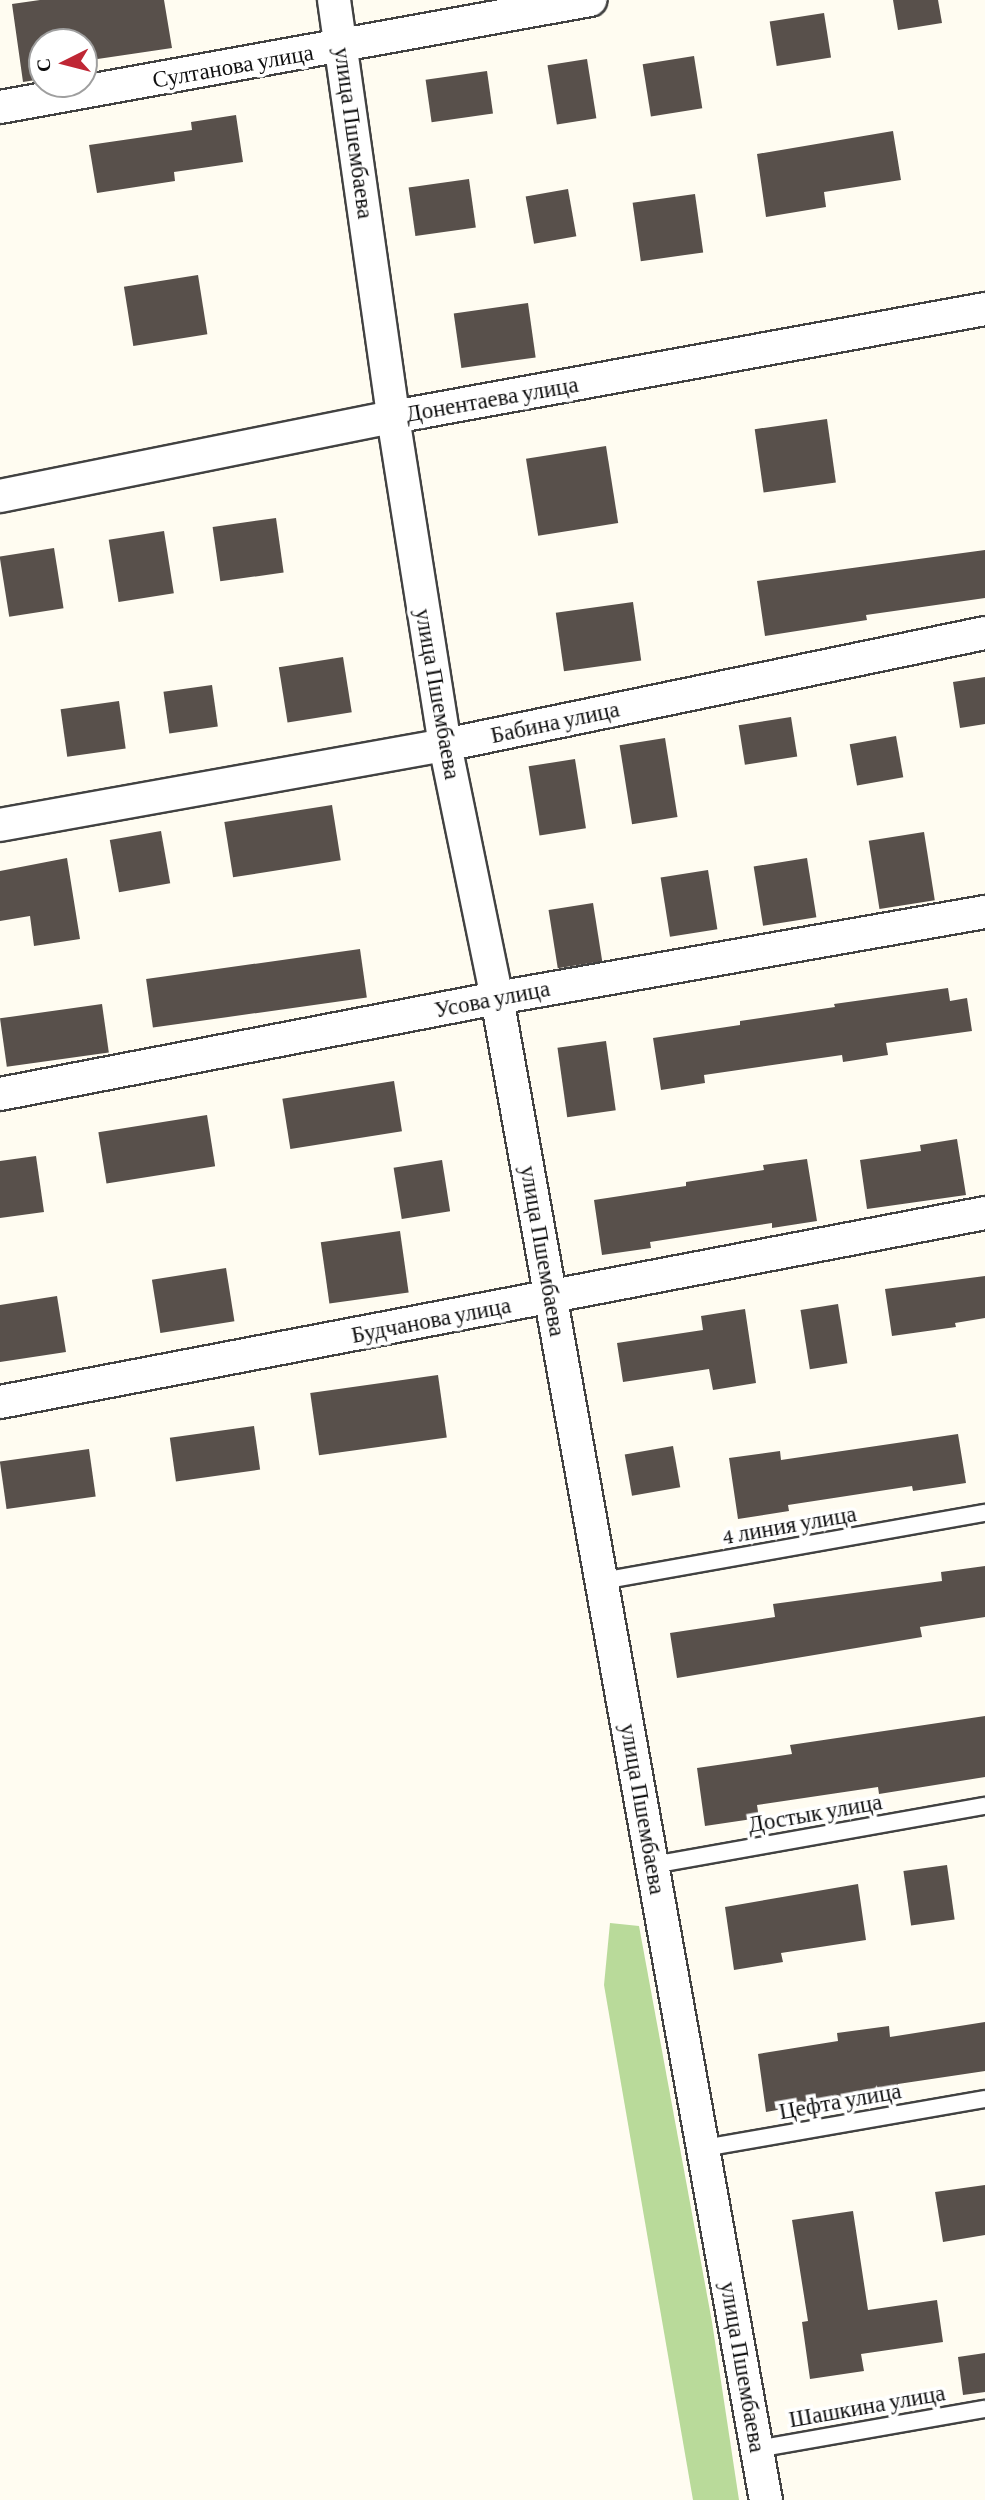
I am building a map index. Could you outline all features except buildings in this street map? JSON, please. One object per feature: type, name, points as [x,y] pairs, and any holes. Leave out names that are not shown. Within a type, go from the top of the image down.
[{"type":"street","name":"улица Пшембаева","points":[[334,0],[343,47],[393,417],[445,745],[497,998],[766,2500]]},
{"type":"street","name":"Султанова улица","points":[[0,107],[343,47],[590,0]]},
{"type":"street","name":"Донентаева улица","points":[[0,496],[393,417],[985,309]]},
{"type":"street","name":"Бабина улица","points":[[0,825],[445,745],[985,632]]},
{"type":"street","name":"Усова улица","points":[[0,1094],[497,998],[985,912]]},
{"type":"street","name":"Будчанова улица","points":[[0,1402],[985,1213]]},
{"type":"lane","name":"4 линия улица","points":[[602,1581],[985,1513]]},
{"type":"lane","name":"Достык улица","points":[[653,1865],[985,1806]]},
{"type":"lane","name":"Цефта улица","points":[[704,2148],[985,2099]]},
{"type":"lane","name":"Шашкина улица","points":[[757,2449],[985,2409]]},
{"type":"green space","points":[[610,1923],[639,1926],[712,2322],[739,2500],[693,2500],[604,1985]]}]
